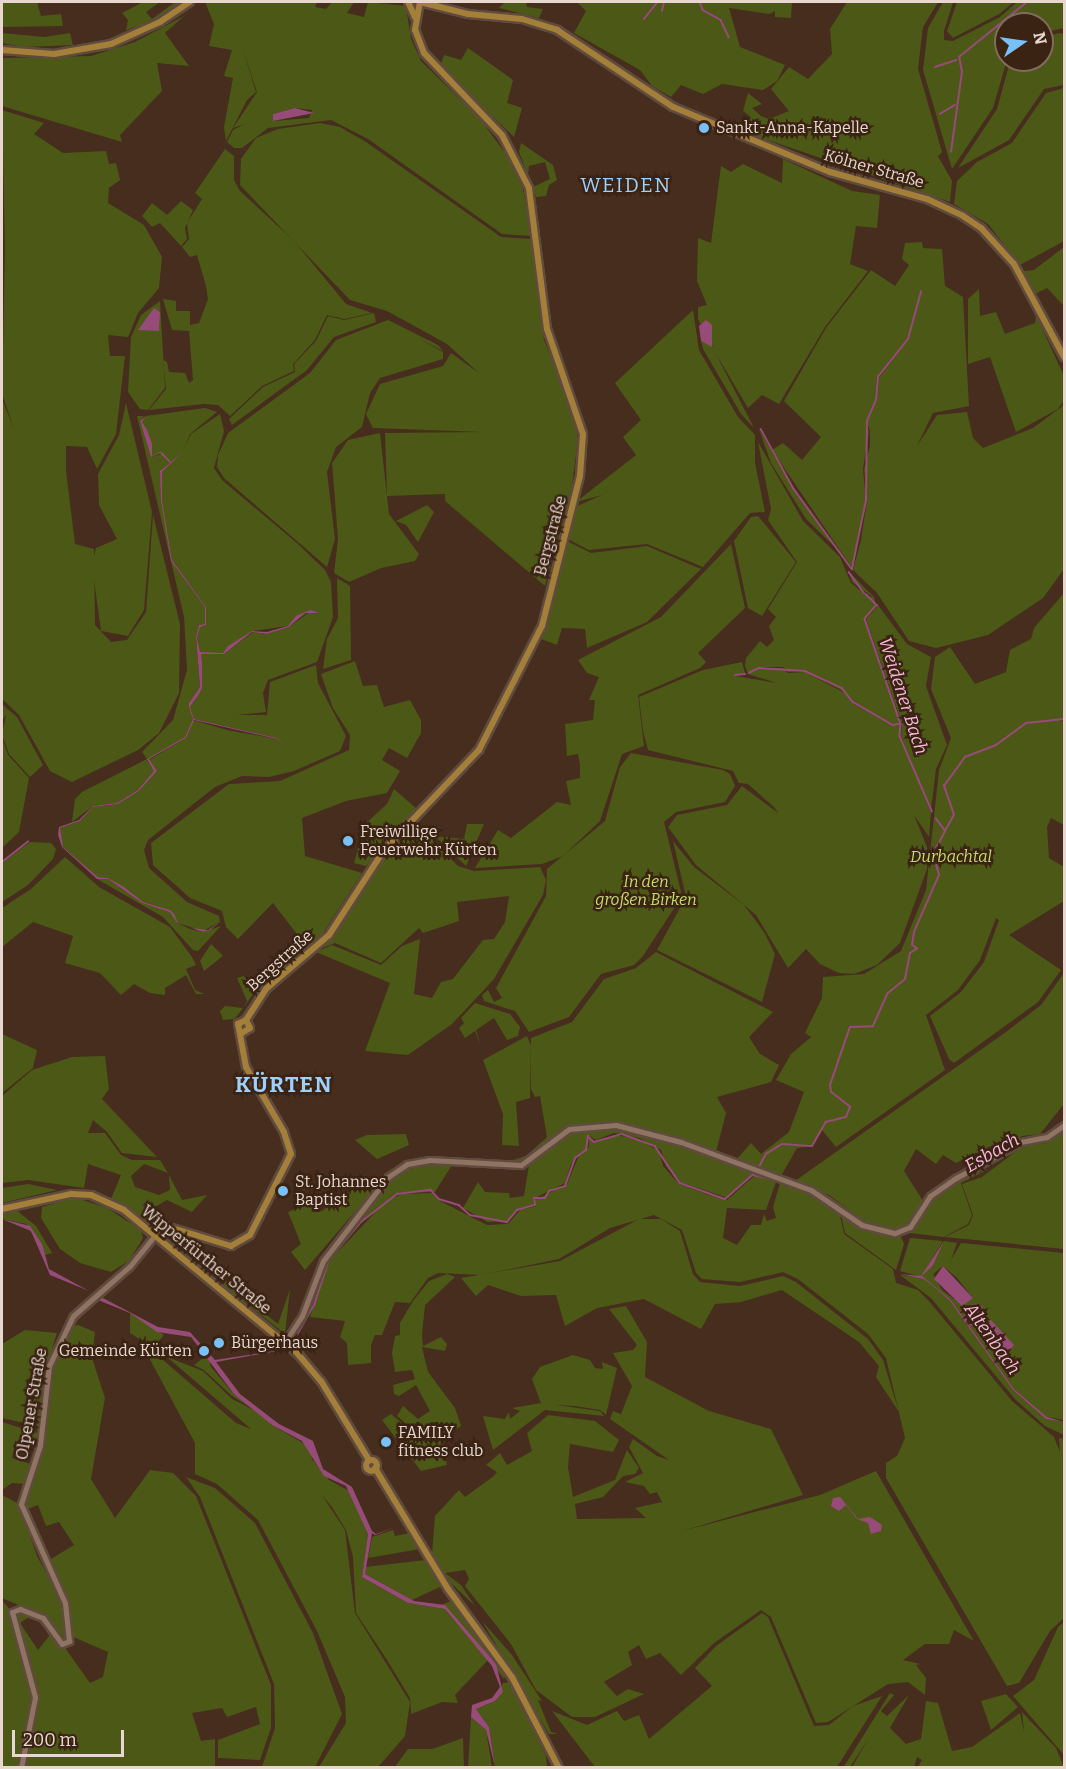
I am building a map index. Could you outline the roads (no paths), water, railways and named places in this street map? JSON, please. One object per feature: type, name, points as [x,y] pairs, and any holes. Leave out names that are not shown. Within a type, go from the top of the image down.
[{"type":"main road","points":[[2,50],[54,54],[111,44],[160,22],[190,2]]},
{"type":"main road","points":[[408,2],[416,17]]},
{"type":"main road","name":"Bergstraße","points":[[155,1235],[166,1226],[231,1246],[242,1244],[289,1164],[289,1142],[246,1067],[242,1033],[250,1028],[246,1020],[266,989],[328,936],[378,857],[480,750],[542,626],[583,461],[580,417],[548,329],[536,219],[525,176],[502,135],[424,53],[416,17],[420,2]]},
{"type":"main road","name":"Kölner Straße","points":[[420,2],[468,14],[522,19],[557,30],[670,105],[821,169],[949,208],[982,229],[1010,259],[1065,357]]},
{"type":"main road","name":"Wipperfürther Straße","points":[[2,1209],[49,1196],[91,1195],[124,1210],[285,1342],[318,1376],[369,1460],[376,1462],[375,1468],[448,1589],[512,1677],[559,1767]]},
{"type":"street","points":[[285,1342],[305,1309],[323,1261],[399,1168],[430,1160],[521,1165],[574,1128],[616,1125],[681,1142],[817,1193],[868,1227],[899,1232],[910,1227],[929,1198],[948,1184],[1021,1142],[1047,1137],[1065,1125]]},
{"type":"street","name":"Olpener Straße","points":[[21,1767],[35,1697],[13,1610],[43,1618],[62,1644],[69,1641],[62,1596],[21,1504],[40,1446],[49,1366],[73,1316],[130,1266],[155,1235]]},
{"type":"water","points":[[295,108],[314,113],[273,121],[273,114]]},
{"type":"water","points":[[154,308],[160,312],[159,331],[138,330]]},
{"type":"water","points":[[706,320],[712,325],[712,347],[701,341],[699,326]]},
{"type":"water","points":[[146,416],[142,422],[152,444],[152,456],[160,452],[171,462],[182,453],[162,472],[162,501],[172,560],[206,607],[206,625],[200,627],[197,638],[200,652],[223,653],[228,646],[252,631],[267,632],[288,626],[296,616],[311,610],[319,613],[305,613],[289,627],[267,634],[252,632],[224,654],[201,654],[202,688],[190,707],[194,719],[277,738],[287,749],[277,739],[194,720],[186,738],[149,759],[157,771],[139,791],[118,804],[93,807],[80,821],[60,828],[63,847],[98,877],[108,878],[143,902],[170,910],[178,923],[187,926],[177,923],[170,912],[142,903],[108,879],[97,879],[62,847],[58,835],[59,827],[79,820],[93,806],[117,803],[138,790],[154,771],[147,759],[185,737],[193,719],[189,707],[189,703],[200,687],[196,637],[199,625],[205,624],[205,607],[171,561],[161,501],[160,471],[170,463],[160,453],[151,457],[140,421]]},
{"type":"water","points":[[220,922],[210,930],[203,932],[192,928],[208,930]]},
{"type":"water","points":[[2,1219],[30,1226],[42,1244],[49,1269],[89,1291],[50,1275],[31,1231]]},
{"type":"water","points":[[944,1241],[933,1265],[922,1276],[951,1300],[1014,1389],[1047,1417],[1064,1422],[1046,1419],[1013,1390],[950,1301],[924,1279],[900,1274],[921,1276]]},
{"type":"water","points":[[943,1266],[973,1298],[962,1306],[934,1279]]},
{"type":"water","points":[[101,1297],[158,1327],[190,1332],[215,1360],[288,1349],[216,1362],[240,1394],[279,1424],[313,1441],[323,1469],[352,1487],[372,1531],[376,1534],[396,1527],[375,1535],[372,1533],[365,1574],[414,1601],[445,1605],[496,1664],[503,1692],[495,1701],[476,1709],[489,1727],[495,1767],[486,1730],[471,1717],[472,1705],[492,1698],[500,1687],[492,1666],[445,1609],[408,1603],[362,1577],[368,1534],[346,1486],[324,1476],[302,1441],[272,1425],[234,1394],[191,1337],[157,1332],[130,1313],[98,1300]]},
{"type":"water","points":[[975,1304],[983,1307],[986,1315],[983,1323],[975,1326],[967,1323],[964,1315],[967,1307]]},
{"type":"water","points":[[991,1320],[1014,1345],[1007,1354],[978,1332]]},
{"type":"water","points":[[840,1497],[858,1519],[870,1517],[882,1525],[881,1531],[871,1534],[868,1523],[857,1519],[846,1505],[839,1511],[831,1506],[833,1498]]},
{"type":"waterway","points":[[644,19],[658,2]]},
{"type":"waterway","points":[[662,11],[664,2]]},
{"type":"waterway","points":[[700,2],[703,10],[721,20],[729,37]]},
{"type":"waterway","points":[[951,152],[962,72],[959,57],[1027,2]]},
{"type":"waterway","points":[[935,67],[956,60]]},
{"type":"waterway","points":[[940,114],[955,105]]},
{"type":"waterway","points":[[852,569],[866,500],[867,421],[876,400],[878,377],[908,339],[921,292]]},
{"type":"waterway","name":"Weidener Bach","points":[[761,429],[794,489],[852,569]]},
{"type":"waterway","name":"Weidener Bach","points":[[849,572],[864,593]]},
{"type":"waterway","name":"Weidener Bach","points":[[866,594],[877,605],[865,619],[901,724],[900,736],[932,811]]},
{"type":"waterway","points":[[749,673],[759,668],[805,671],[842,688],[853,702],[893,725],[900,724]]},
{"type":"waterway","points":[[735,675],[745,674]]},
{"type":"waterway","points":[[945,831],[954,815],[944,786],[965,757],[996,745],[1026,723],[1064,719]]},
{"type":"waterway","name":"Weidener Bach","points":[[759,1167],[766,1154],[782,1144],[812,1146],[826,1122],[846,1117],[850,1107],[831,1092],[830,1085],[850,1027],[873,1026],[888,993],[905,979],[910,953],[917,949],[912,945],[914,932],[939,875],[933,854],[945,831],[936,819]]},
{"type":"waterway","points":[[2,862],[28,842]]},
{"type":"waterway","name":"Altenbach","points":[[293,1342],[314,1305],[329,1260],[361,1222],[397,1194],[431,1190],[439,1199],[459,1205],[470,1215],[507,1222],[517,1210],[535,1205],[534,1198],[545,1198],[549,1191],[565,1186],[575,1158],[586,1150],[588,1136],[594,1142],[622,1134],[655,1146],[680,1183],[725,1199],[753,1175],[777,1181]]},
{"type":"place","name":"Sankt-Anna-Kapelle","points":[[704,128]]},
{"type":"place","name":"Freiwillige Feuerwehr Kürten","points":[[348,841]]},
{"type":"place","name":"St. Johannes Baptist","points":[[283,1191]]},
{"type":"place","name":"Bürgerhaus","points":[[219,1343]]},
{"type":"place","name":"Gemeinde Kürten","points":[[204,1351]]},
{"type":"place","name":"FAMILY fitness club","points":[[386,1442]]},
{"type":"district","name":"WEIDEN","points":[[626,185]]},
{"type":"district","name":"KÜRTEN","points":[[284,1085]]},
{"type":"park label","name":"Durbachtal","points":[[951,857]]},
{"type":"park label","name":"In den großen Birken","points":[[646,891]]},
{"type":"water label","name":"Esbach","points":[[992,1153]]}]
